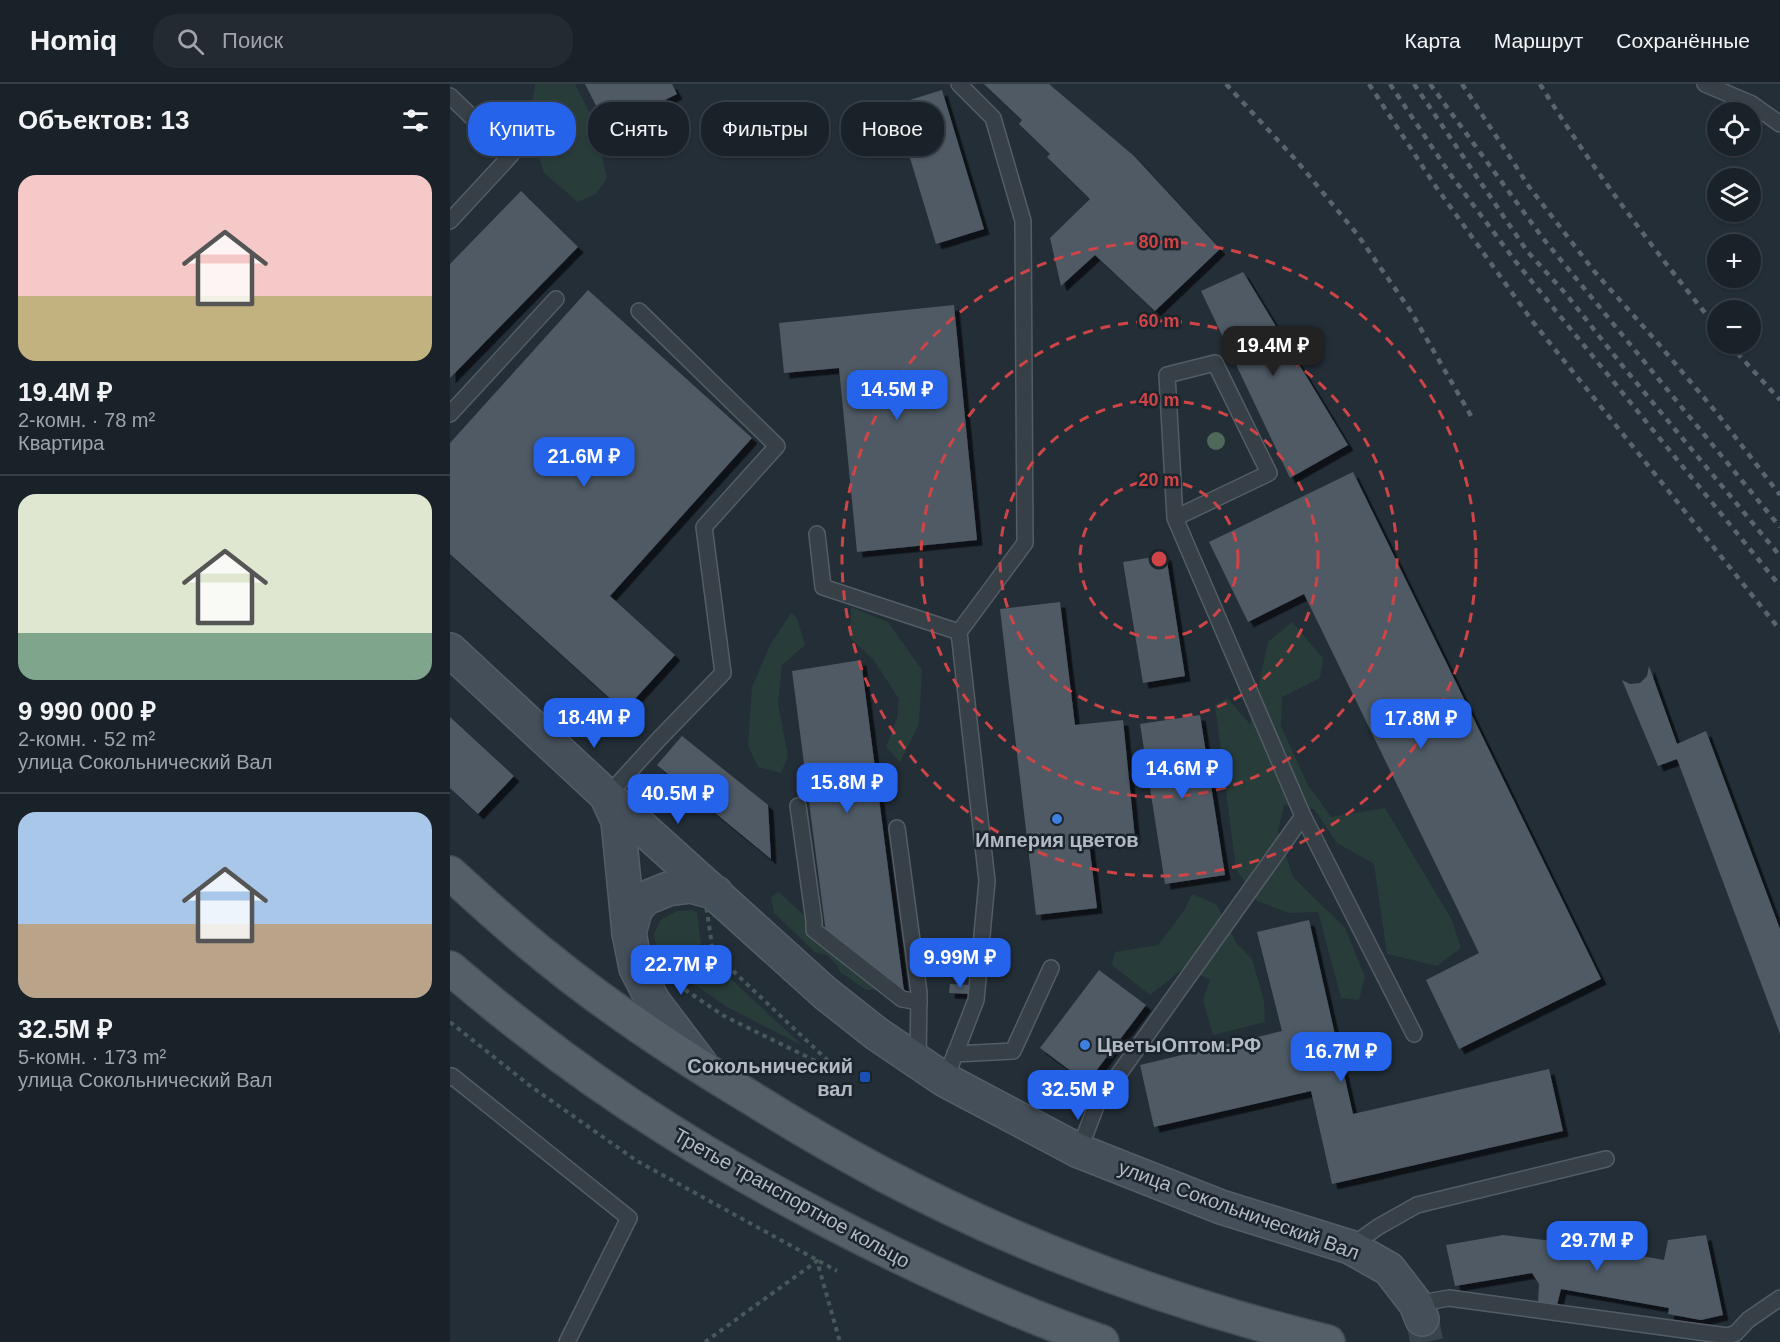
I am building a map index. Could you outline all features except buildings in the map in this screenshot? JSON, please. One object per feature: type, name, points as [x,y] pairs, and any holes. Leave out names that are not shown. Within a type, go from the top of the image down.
[{"type":"main road","name":"улица Сокольнический Вал","points":[[450,650],[825,993],[877,1034],[918,1062],[950,1067],[1080,1150],[1221,1207],[1350,1247],[1389,1269],[1419,1311]]},
{"type":"main road","points":[[607,796],[618,821],[629,933],[636,968],[653,1001],[706,1071]]},
{"type":"main road","points":[[450,873],[544,956],[599,998],[706,1071],[886,1176],[956,1211],[1118,1278],[1208,1309],[1328,1342]]},
{"type":"main road","points":[[629,933],[636,908],[646,898],[668,889],[691,886],[716,893]]},
{"type":"main road","name":"Третье транспортное кольцо","points":[[450,968],[499,1010],[557,1054],[668,1130],[757,1183],[928,1271],[1009,1306],[1102,1342]]},
{"type":"lane","points":[[950,1067],[976,1000],[987,881],[959,632],[1024,543],[1023,221],[993,118],[958,84]]},
{"type":"lane","points":[[1705,84],[1752,104],[1780,124]]},
{"type":"lane","points":[[450,96],[511,155],[450,221]]},
{"type":"lane","points":[[450,414],[556,299]]},
{"type":"lane","points":[[607,796],[658,739],[723,673],[704,527],[777,446],[639,311]]},
{"type":"lane","points":[[1175,518],[1269,473],[1215,363],[1167,375],[1175,518],[1303,816],[1414,1034]]},
{"type":"lane","points":[[817,534],[824,587],[959,632]]},
{"type":"lane","points":[[798,806],[814,930],[902,999],[919,1002]]},
{"type":"lane","points":[[1080,1150],[1096,1106],[1303,816]]},
{"type":"lane","points":[[897,828],[919,1002],[918,1062]]},
{"type":"lane","points":[[950,1067],[1013,1051],[1051,968]]},
{"type":"lane","points":[[450,1078],[452,1076],[629,1218],[567,1342]]},
{"type":"lane","points":[[1350,1247],[1378,1227],[1417,1205],[1606,1159]]},
{"type":"lane","points":[[1419,1311],[1449,1298],[1728,1336],[1736,1334],[1748,1320],[1780,1298]]},
{"type":"path","points":[[692,900],[706,905],[713,952],[842,1074],[724,1016],[660,973],[647,956],[644,933],[652,913],[674,902],[692,900]]},
{"type":"path","points":[[450,1022],[529,1085],[637,1161],[837,1270]]},
{"type":"path","points":[[705,1342],[817,1261]]},
{"type":"path","points":[[817,1261],[840,1342]]},
{"type":"green space","points":[[535,84],[575,84],[588,109],[588,156],[602,156],[607,178],[596,194],[578,202],[544,173],[539,156],[576,156],[576,102],[532,102]]},
{"type":"green space","points":[[851,607],[888,622],[922,670],[919,724],[900,762],[886,747],[897,718],[899,699],[873,659],[850,638]]},
{"type":"green space","points":[[791,613],[797,618],[805,645],[782,665],[778,703],[788,756],[781,773],[758,767],[748,746],[752,687],[770,645]]},
{"type":"green space","points":[[1292,622],[1323,658],[1320,678],[1282,697],[1281,726],[1308,785],[1331,817],[1385,808],[1452,920],[1461,948],[1437,966],[1387,954],[1374,864],[1337,843],[1314,809],[1284,805],[1278,832],[1293,877],[1345,928],[1365,977],[1359,1000],[1341,998],[1318,912],[1289,913],[1257,901],[1236,869],[1215,705],[1227,698],[1250,724],[1268,642]]},
{"type":"green space","points":[[779,892],[882,989],[866,990],[840,972],[837,965],[827,955],[816,953],[774,913],[771,897]]},
{"type":"green space","points":[[1192,894],[1216,904],[1237,944],[1252,959],[1264,1000],[1265,1022],[1213,1035],[1203,1000],[1210,980],[1184,968],[1150,995],[1112,965],[1115,952],[1158,945],[1184,911]]},
{"type":"green space","points":[[677,911],[697,912],[702,952],[803,1046],[727,1007],[667,965],[657,952],[654,934],[660,920]]},
{"type":"tunnel","points":[[1422,1319],[1427,1342]]},
{"type":"railway","points":[[1226,84],[1296,160],[1357,234],[1410,310],[1474,421]]},
{"type":"railway","points":[[1369,84],[1434,184],[1533,322],[1780,630]]},
{"type":"railway","points":[[1390,84],[1450,174],[1516,262],[1780,586]]},
{"type":"railway","points":[[1414,84],[1527,251],[1566,294],[1780,556]]},
{"type":"railway","points":[[1430,84],[1542,237],[1780,527]]},
{"type":"railway","points":[[1462,84],[1530,188],[1594,271],[1716,412],[1780,495]]},
{"type":"railway","points":[[1540,84],[1625,209],[1707,315]]},
{"type":"railway","points":[[1738,354],[1780,400]]},
{"type":"place","name":"Империя цветов","points":[[1057,819]]},
{"type":"place","name":"ЦветыОптом.РФ","points":[[1085,1045]]},
{"type":"place","name":"Сокольнический вал","points":[[865,1077]]}]
